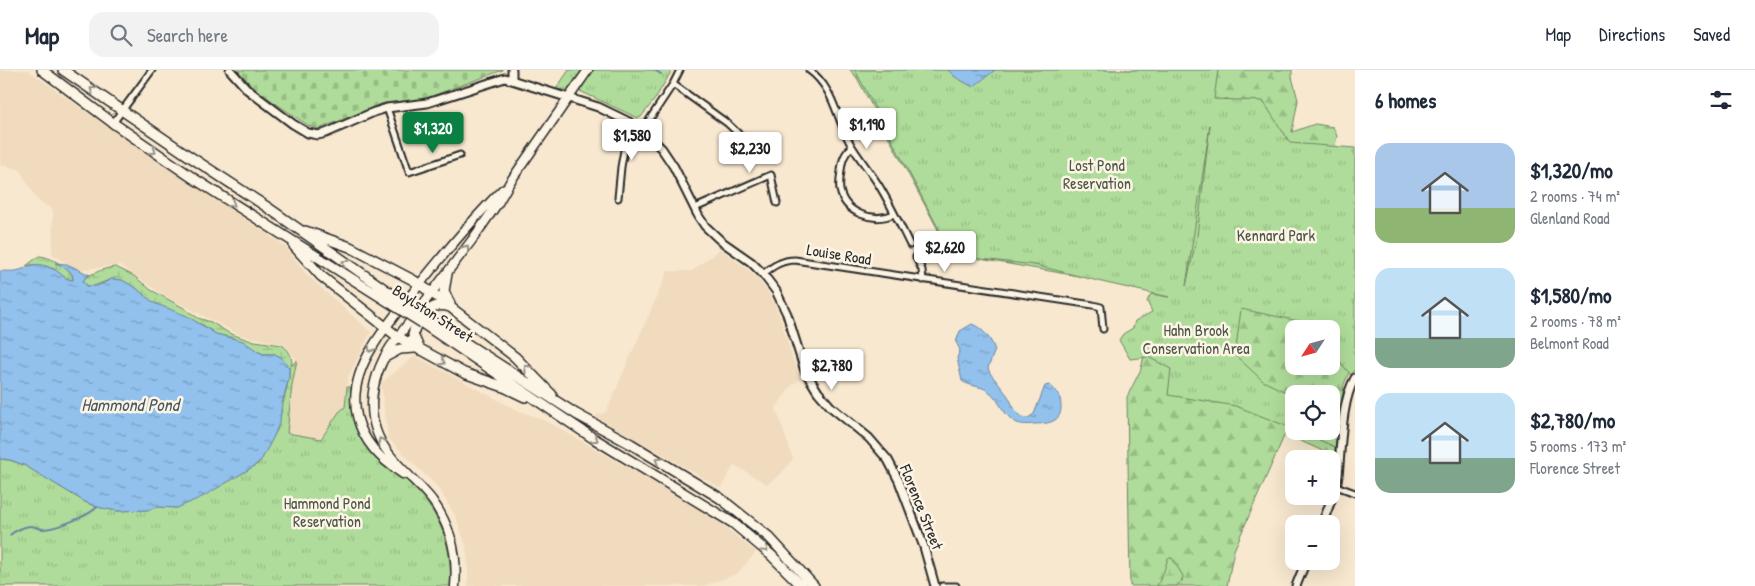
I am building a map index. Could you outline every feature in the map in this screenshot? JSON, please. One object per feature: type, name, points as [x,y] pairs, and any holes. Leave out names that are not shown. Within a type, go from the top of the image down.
[{"type":"highway","name":"Boylston Street","points":[[42,70],[113,123],[205,186],[284,236],[397,303],[558,409],[593,438],[732,523],[771,554],[802,586]]},
{"type":"highway","name":"Boylston Street","points":[[63,70],[296,228],[397,303]]},
{"type":"highway","points":[[296,228],[350,247],[419,284],[520,361],[558,409]]},
{"type":"highway","points":[[284,236],[321,276],[398,337],[464,373],[558,409]]},
{"type":"highway","points":[[447,274],[444,291],[447,300],[455,310]]},
{"type":"highway","points":[[418,349],[414,331],[427,312],[432,307],[441,305],[455,310]]},
{"type":"highway","points":[[384,357],[400,349],[418,349]]},
{"type":"highway","name":"Boylston Street","points":[[558,409],[585,420],[631,444],[720,498],[769,538],[814,586]]},
{"type":"main road","points":[[455,586],[456,561],[449,532],[436,506],[390,455],[379,439],[371,409],[376,376],[384,357],[493,210],[510,182],[588,70]]},
{"type":"main road","points":[[417,483],[395,469],[376,453],[366,440],[357,420],[355,400],[357,380],[370,351],[419,284],[510,182]]},
{"type":"street","points":[[113,123],[152,70]]},
{"type":"street","points":[[230,70],[248,90],[308,133],[318,135],[386,108],[427,103],[447,98],[498,79],[512,79],[512,70]]},
{"type":"street","points":[[642,131],[680,70]]},
{"type":"street","points":[[809,70],[822,83],[831,97],[852,147],[878,183],[910,245]]},
{"type":"street","name":"Florence Street","points":[[512,79],[608,111],[642,131],[668,157],[680,176],[695,210],[709,230],[751,262],[776,291],[783,306],[799,355],[813,385],[831,407],[874,443],[892,466],[924,547],[935,586]]},
{"type":"street","points":[[672,84],[743,138]]},
{"type":"street","points":[[386,108],[409,172],[460,155]]},
{"type":"street","points":[[618,198],[621,166],[629,122]]},
{"type":"street","points":[[852,147],[844,157],[840,174],[840,189],[846,202],[856,212],[864,215],[879,218],[894,214]]},
{"type":"street","points":[[695,210],[771,175],[777,203]]},
{"type":"street","points":[[916,257],[922,270],[923,280]]},
{"type":"street","name":"Louise Road","points":[[763,274],[778,263],[795,260],[1101,307],[1103,329]]},
{"type":"street","points":[[1340,454],[1348,394],[1355,378]]},
{"type":"street","points":[[1340,487],[1355,493]]},
{"type":"street","points":[[1296,586],[1302,570]]},
{"type":"street","points":[[942,586],[956,586]]},
{"type":"shaded area","points":[[0,70],[28,70],[116,133],[285,246],[307,275],[371,332],[348,377],[345,407],[339,412],[321,439],[287,433],[292,385],[297,360],[284,344],[242,336],[161,294],[120,265],[78,270],[52,254],[53,210],[37,200],[19,169],[0,165]]},
{"type":"shaded area","points":[[720,249],[758,279],[770,295],[780,317],[801,379],[791,386],[776,408],[793,459],[780,475],[767,484],[734,465],[721,488],[595,416],[606,412],[668,271],[692,271]]},
{"type":"shaded area","points":[[415,356],[515,409],[550,423],[710,515],[756,552],[737,574],[703,586],[468,586],[466,546],[455,515],[438,488],[388,438],[381,383]]},
{"type":"green space","points":[[237,70],[503,70],[421,100],[384,103],[319,129],[309,126],[256,90]]},
{"type":"green space","points":[[569,70],[672,70],[655,99],[641,117],[638,118],[571,87],[565,90],[556,89]]},
{"type":"green space","points":[[850,70],[1292,70],[1298,100],[1292,132],[1315,124],[1333,127],[1337,136],[1335,145],[1342,152],[1355,359],[1344,384],[1340,413],[1340,385],[1285,385],[1285,434],[1234,550],[1227,586],[1130,586],[1127,397],[1141,369],[1159,290],[951,254],[857,78]]},
{"type":"green space","points":[[855,70],[1218,70],[1214,99],[1263,101],[1290,143],[1355,148],[1355,369],[1351,375],[1340,362],[1340,320],[1294,320],[1241,309],[1235,355],[1263,381],[1285,392],[1285,425],[1236,406],[1168,395],[1171,369],[1148,357],[1130,359],[1119,340],[1123,334],[1133,328],[1135,321],[1152,312],[1147,301],[1151,294],[1169,297],[1035,265],[953,256]],"holes":[[[1210,125],[1197,236],[1186,286]]]},
{"type":"green space","points":[[39,256],[49,258],[60,264],[70,272],[73,280],[48,267],[26,266]]},
{"type":"green space","points":[[116,267],[134,276],[151,290],[198,318],[211,322],[229,333],[248,340],[282,345],[291,357],[290,373],[282,358],[275,354],[263,354],[233,338],[216,334],[203,325],[154,303],[136,288],[122,280],[112,279],[91,287],[83,281],[86,277],[97,272]]},
{"type":"green space","name":"Hammond Pond Reservation","points":[[297,360],[292,385],[287,433],[321,439],[339,412],[345,407],[347,387],[351,387],[351,410],[362,440],[375,457],[406,480],[422,496],[437,519],[447,544],[450,586],[0,586],[0,459],[24,465],[85,502],[97,507],[117,511],[147,510],[158,507],[177,508],[226,483],[259,463],[277,430],[289,378],[289,368]]},
{"type":"green space","points":[[1298,440],[1336,440],[1335,450],[1321,450]]},
{"type":"green space","points":[[1319,440],[1336,440],[1335,447]]},
{"type":"green space","points":[[1168,558],[1172,558],[1183,576],[1182,581],[1177,586],[1157,586],[1164,571]]},
{"type":"water","points":[[948,70],[995,70],[973,87],[955,77]]},
{"type":"water","name":"Hammond Pond","points":[[55,263],[67,264],[90,275],[83,281],[87,286],[97,286],[112,279],[122,280],[136,288],[154,303],[187,316],[216,334],[243,341],[263,354],[275,354],[282,358],[289,368],[289,378],[282,403],[280,421],[262,459],[253,467],[204,496],[177,508],[158,507],[147,510],[117,511],[97,507],[85,502],[24,465],[0,459],[0,271],[18,271],[33,265],[42,265],[53,269],[67,279],[73,280],[70,271]]},
{"type":"water","points":[[972,324],[986,335],[995,350],[988,368],[1008,396],[1015,410],[1022,417],[1028,418],[1034,414],[1045,386],[1049,385],[1059,394],[1061,408],[1058,418],[1049,423],[1042,424],[1017,423],[1009,417],[991,393],[962,381],[957,358],[960,350],[956,342],[960,331]]},
{"type":"waterway","points":[[654,70],[661,74]]},
{"type":"waterway","points":[[10,535],[29,526],[43,529],[63,524],[80,518],[97,507]]},
{"type":"park label","name":"Lost Pond Reservation","points":[[1097,174]]},
{"type":"park label","name":"Kennard Park","points":[[1276,235]]},
{"type":"park label","name":"Hahn Brook Conservation Area","points":[[1196,339]]}]
